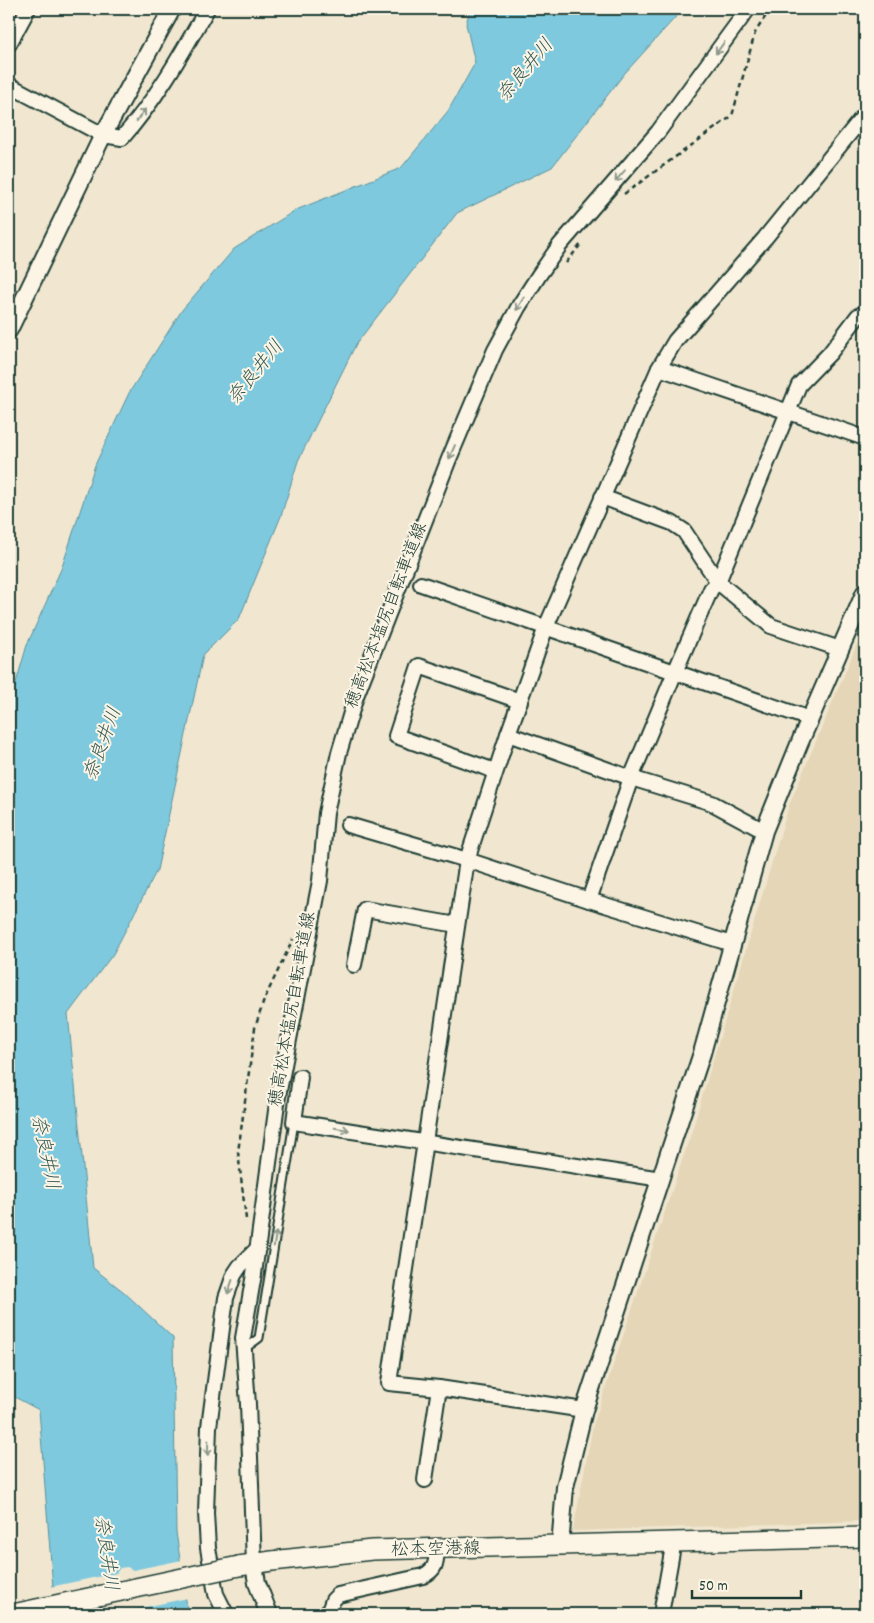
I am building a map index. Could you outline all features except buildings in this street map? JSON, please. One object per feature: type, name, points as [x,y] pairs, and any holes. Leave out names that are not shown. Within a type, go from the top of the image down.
[{"type":"main road","name":"松本空港線","points":[[13,1614],[272,1560],[372,1550],[865,1537]]},
{"type":"street","points":[[9,44],[28,9]]},
{"type":"street","points":[[9,330],[103,135],[172,9]]},
{"type":"street","points":[[9,85],[103,135],[122,138],[135,123],[167,76],[207,9]]},
{"type":"street","points":[[270,1614],[247,1565],[243,1338],[258,1248],[278,1096],[320,881],[326,813],[339,753],[356,696],[423,524],[495,350],[539,275],[560,245],[658,132],[748,9]]},
{"type":"street","points":[[584,1410],[389,1382],[467,860],[495,771],[546,627],[659,368],[675,342],[765,238],[864,117]]},
{"type":"street","points":[[590,900],[631,778],[711,589],[718,582],[799,385],[830,353],[858,316],[865,313]]},
{"type":"street","points":[[659,368],[865,438]]},
{"type":"street","points":[[602,497],[672,523],[684,531],[718,582],[771,626],[840,649]]},
{"type":"street","points":[[421,584],[810,719]]},
{"type":"street","points":[[560,1546],[565,1487],[584,1410],[702,1053],[764,831],[865,592]]},
{"type":"street","points":[[495,771],[396,736],[419,666],[520,701]]},
{"type":"street","points":[[508,734],[631,778],[712,803],[764,831]]},
{"type":"street","points":[[348,825],[467,860],[732,944]]},
{"type":"street","points":[[354,965],[365,909],[457,925]]},
{"type":"street","points":[[300,1078],[294,1122],[661,1179]]},
{"type":"street","points":[[226,1614],[216,1594],[208,1548],[206,1513],[209,1427],[226,1298],[234,1275],[258,1248]]},
{"type":"street","points":[[425,1480],[439,1388]]},
{"type":"street","points":[[661,1614],[672,1552],[672,1542]]},
{"type":"street","points":[[328,1614],[333,1600],[338,1595],[423,1576],[430,1572],[435,1566],[438,1548]]},
{"type":"lane","points":[[244,1349],[259,1338],[294,1122]]},
{"type":"path","points":[[617,199],[732,116],[755,32],[770,9]]},
{"type":"path","points":[[563,267],[587,237]]},
{"type":"path","points":[[247,1224],[238,1152],[254,1028],[264,1000],[296,934]]},
{"type":"shaded area","points":[[857,644],[865,648],[865,1521],[573,1531],[593,1425],[691,1134],[789,805]]},
{"type":"water","name":"奈良井川","points":[[470,9],[683,9],[624,74],[552,167],[457,213],[356,344],[298,461],[281,516],[239,619],[203,655],[157,870],[113,954],[68,1014],[93,1268],[124,1292],[173,1338],[176,1532],[188,1614],[55,1614],[39,1410],[9,1394],[9,927],[11,846],[9,839],[9,707],[27,645],[62,567],[95,465],[129,393],[182,310],[234,249],[296,210],[401,168],[448,111],[475,63],[466,24]]},
{"type":"pier","points":[[182,1560],[188,1598],[112,1614],[52,1614],[50,1587],[116,1573],[120,1568],[127,1567],[133,1570]]}]
